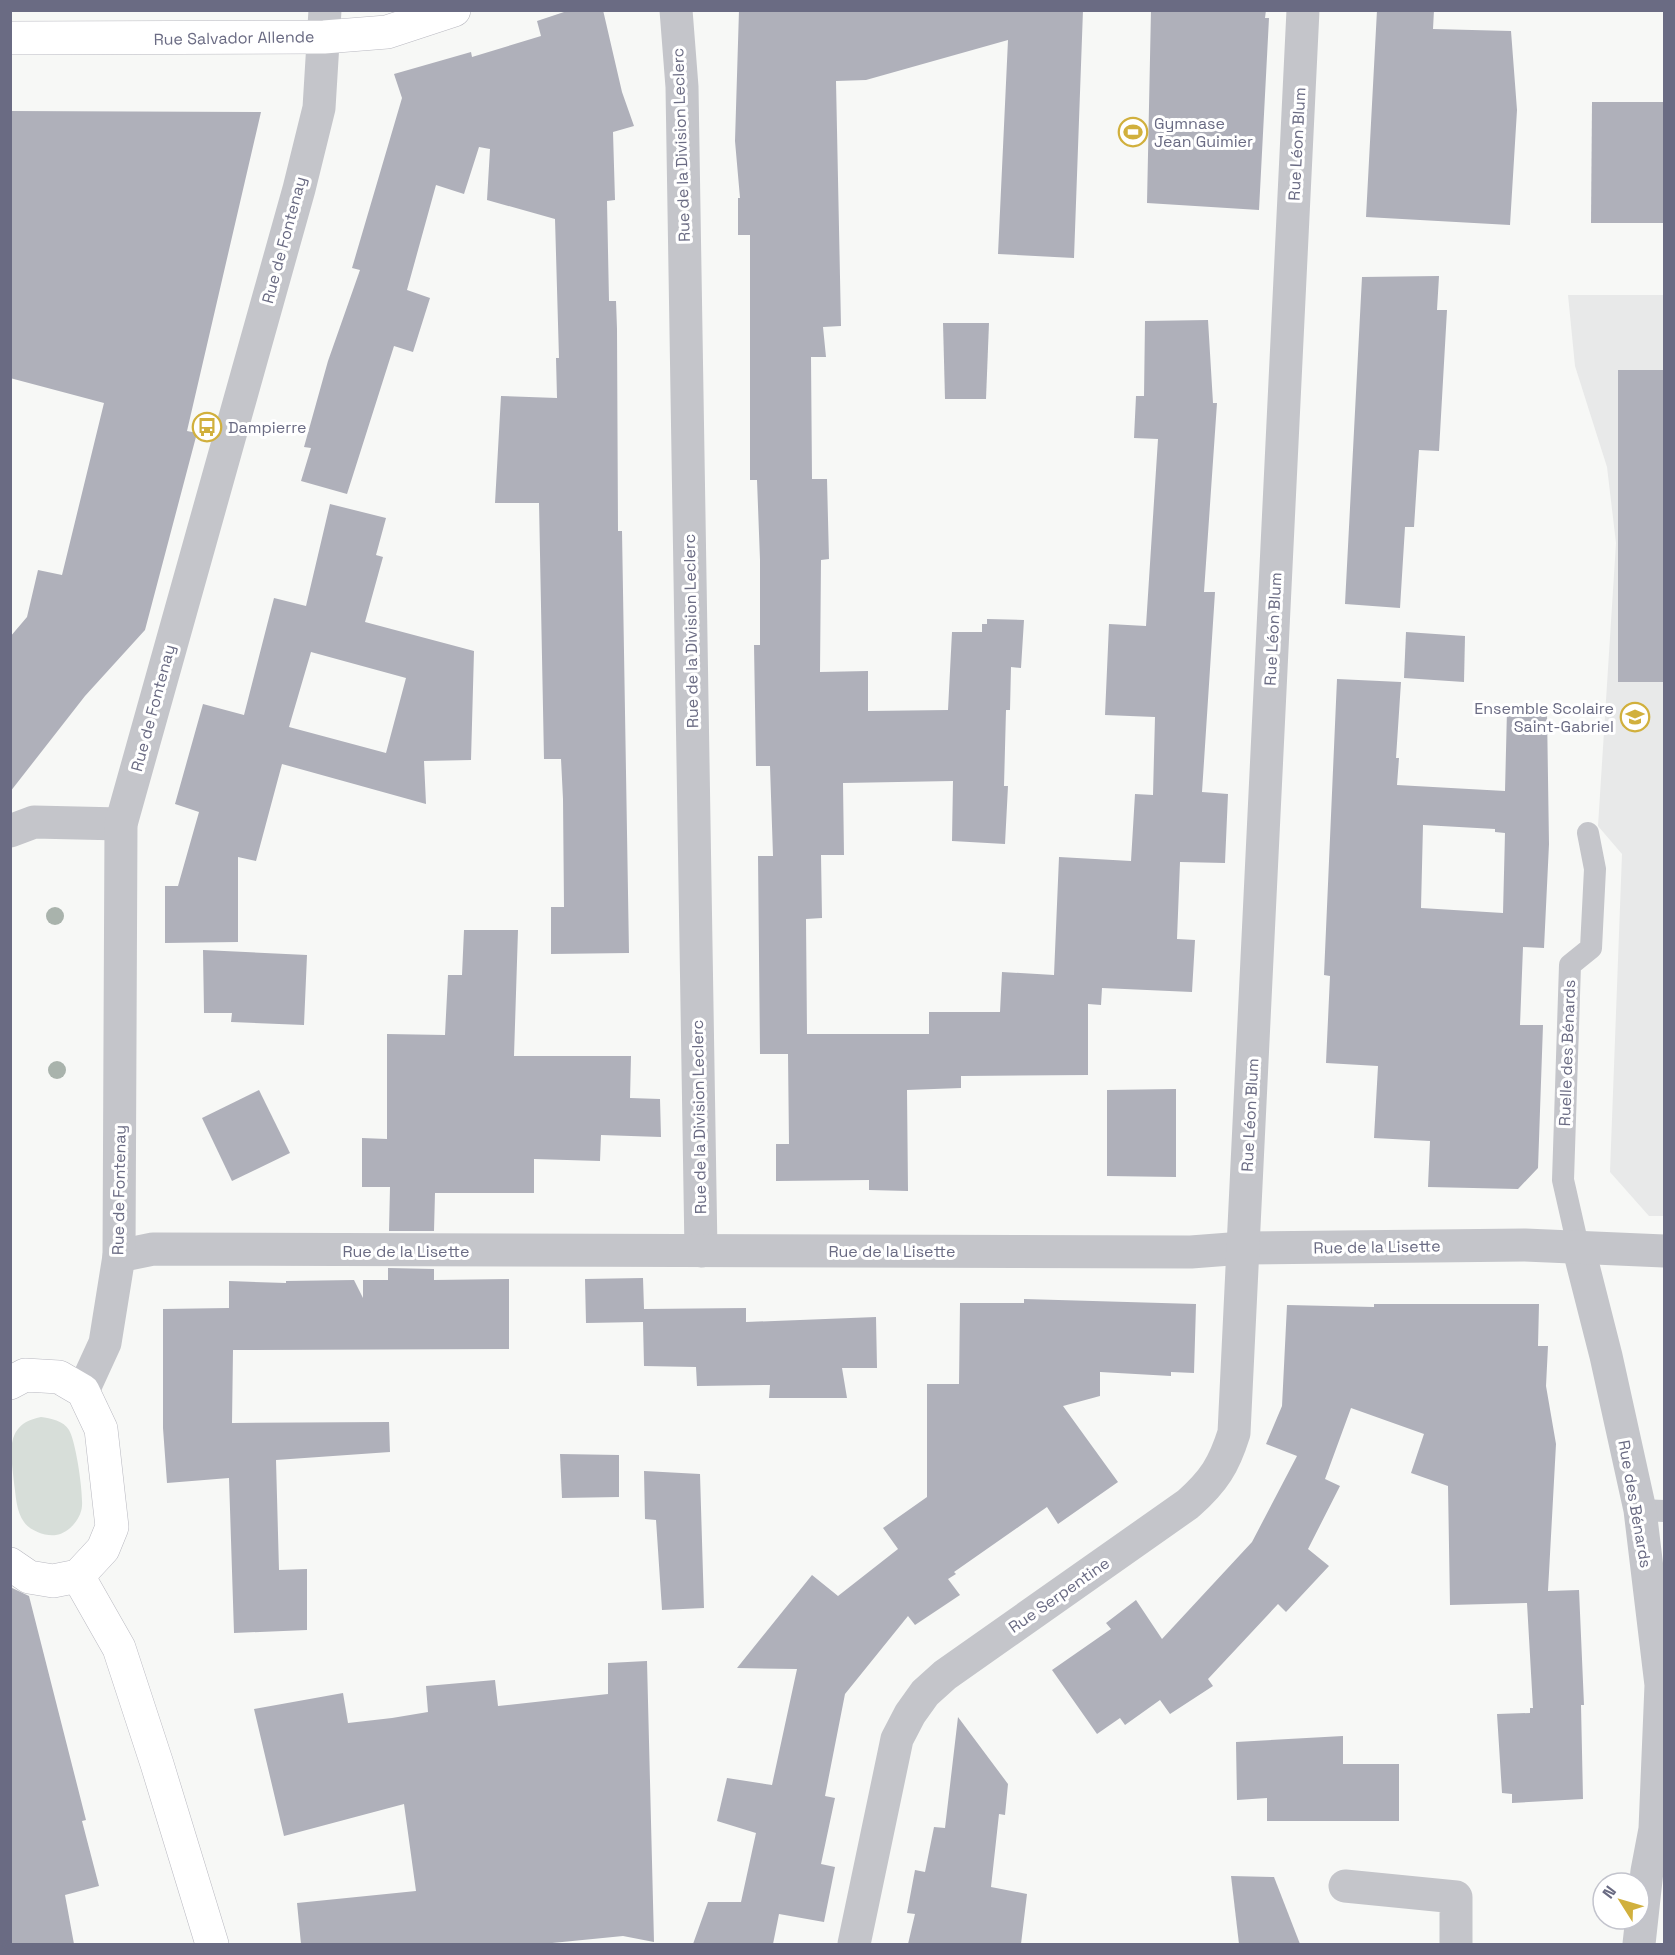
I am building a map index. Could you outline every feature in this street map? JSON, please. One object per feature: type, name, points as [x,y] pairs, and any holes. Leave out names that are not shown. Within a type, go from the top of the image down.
[{"type":"main road","name":"Rue Salvador Allende","points":[[10,38],[224,40],[325,24],[387,32],[454,10]]},
{"type":"main road","points":[[10,1383],[25,1375],[59,1377],[83,1391],[101,1429],[112,1527],[103,1549],[78,1576],[53,1581],[29,1577],[10,1564]]},
{"type":"main road","points":[[78,1576],[119,1648],[212,1944]]},
{"type":"street","name":"Rue de la Division Leclerc","points":[[676,10],[682,99],[701,1251]]},
{"type":"street","name":"Rue Léon Blum","points":[[1243,1248],[1303,10]]},
{"type":"street","name":"Rue de Fontenay","points":[[83,1391],[105,1343],[119,1256],[121,824],[299,189],[319,108],[325,24]]},
{"type":"street","points":[[10,831],[34,822],[121,824]]},
{"type":"street","name":"Rue de la Lisette","points":[[119,1256],[153,1249],[1191,1252],[1243,1248],[1578,1246],[1665,1251]]},
{"type":"street","name":"Rue des Bénards","points":[[1578,1246],[1606,1356],[1652,1511],[1660,1685],[1655,1829],[1647,1871],[1639,1944]]},
{"type":"street","name":"Rue Serpentine","points":[[854,1944],[897,1738],[925,1693],[945,1675],[1188,1504],[1209,1485],[1225,1460],[1234,1433],[1243,1248]]},
{"type":"street","points":[[1345,1886],[1455,1897],[1456,1944]]},
{"type":"lane","name":"Ruelle des Bénards","points":[[1578,1246],[1563,1180],[1570,965],[1591,948],[1595,869],[1588,832]]},
{"type":"shaded area","name":"Ensemble Scolaire Saint-Gabriel","points":[[1568,295],[1664,295],[1664,1216],[1649,1216],[1610,1172],[1622,854],[1598,826],[1616,543],[1607,467],[1575,366]]},
{"type":"shaded area","points":[[41,1417],[60,1422],[69,1430],[80,1479],[82,1506],[79,1516],[70,1528],[56,1535],[38,1532],[24,1522],[18,1508],[14,1483],[11,1451],[15,1433],[29,1421]]},
{"type":"building","points":[[570,10],[603,10],[622,92],[634,126],[613,132],[615,200],[607,201],[609,301],[616,301],[617,329],[618,531],[622,531],[629,953],[551,954],[551,907],[564,907],[563,799],[561,759],[544,759],[539,503],[495,503],[501,396],[557,398],[556,358],[559,358],[555,219],[487,200],[490,149],[479,147],[464,194],[436,185],[407,290],[430,298],[413,352],[394,346],[347,494],[301,481],[311,448],[304,447],[328,361],[360,270],[352,268],[402,98],[394,74],[471,52],[472,57],[541,36],[537,21]]},
{"type":"building","points":[[739,10],[1083,10],[1074,258],[998,254],[1008,40],[866,80],[836,81],[841,326],[823,327],[826,357],[811,357],[812,479],[827,479],[829,559],[821,560],[820,672],[868,671],[868,711],[948,710],[952,632],[982,632],[982,624],[987,624],[987,619],[1024,620],[1021,668],[1011,667],[1010,710],[1006,710],[1004,786],[1008,786],[1005,844],[952,841],[953,781],[843,783],[844,855],[821,855],[822,918],[806,919],[807,1034],[929,1034],[929,1012],[1000,1012],[1002,972],[1054,975],[1059,857],[1131,861],[1135,794],[1153,795],[1155,717],[1105,715],[1109,624],[1146,626],[1158,439],[1134,438],[1136,396],[1144,396],[1145,321],[1208,320],[1213,403],[1217,403],[1204,592],[1215,592],[1202,792],[1228,794],[1225,863],[1180,862],[1177,939],[1195,940],[1192,992],[1102,988],[1101,1005],[1088,1004],[1088,1075],[961,1076],[961,1088],[907,1090],[908,1191],[869,1190],[869,1180],[776,1181],[776,1144],[789,1144],[788,1054],[760,1054],[758,856],[773,856],[770,766],[756,766],[754,645],[760,645],[760,560],[757,480],[750,480],[750,235],[738,235],[738,198],[740,198],[735,141]]},
{"type":"building","points":[[1151,10],[1266,10],[1265,18],[1269,18],[1259,210],[1147,203]]},
{"type":"building","points":[[1377,10],[1434,10],[1433,29],[1511,31],[1517,110],[1510,225],[1366,217]]},
{"type":"building","points":[[1592,102],[1665,102],[1665,223],[1591,223]]},
{"type":"building","points":[[10,111],[261,112],[187,431],[197,433],[145,630],[85,696],[10,792],[10,637],[27,617],[38,570],[62,575],[104,403],[10,378]]},
{"type":"building","points":[[1439,276],[1437,310],[1447,310],[1439,451],[1419,450],[1414,527],[1405,527],[1400,608],[1345,604],[1362,277]]},
{"type":"building","points":[[943,323],[989,323],[986,399],[945,399]]},
{"type":"building","points":[[1618,370],[1665,370],[1665,682],[1618,682]]},
{"type":"building","points":[[330,504],[386,518],[376,555],[383,557],[365,622],[474,651],[471,760],[424,761],[426,804],[282,764],[256,861],[238,857],[238,942],[165,943],[165,886],[178,886],[199,812],[175,804],[203,704],[244,715],[274,598],[306,606]],"holes":[[[311,652],[406,678],[386,753],[289,727]]]},
{"type":"building","points":[[1406,632],[1465,636],[1464,682],[1404,678]]},
{"type":"building","points":[[1337,679],[1401,682],[1396,758],[1399,758],[1397,785],[1505,791],[1507,710],[1547,712],[1549,844],[1544,948],[1523,947],[1520,1025],[1543,1025],[1538,1168],[1518,1189],[1428,1187],[1430,1141],[1374,1138],[1378,1066],[1326,1063],[1330,976],[1324,975]],"holes":[[[1423,825],[1495,829],[1495,832],[1505,833],[1503,913],[1421,908]]]},
{"type":"building","points":[[464,930],[518,930],[514,1056],[631,1056],[630,1098],[660,1099],[661,1137],[601,1135],[600,1161],[534,1159],[534,1193],[435,1193],[434,1231],[389,1231],[390,1187],[362,1187],[362,1138],[387,1139],[387,1034],[445,1035],[448,975],[462,975]]},
{"type":"building","points":[[203,950],[307,955],[304,1025],[231,1022],[232,1013],[204,1013]]},
{"type":"building","points":[[1176,1089],[1176,1177],[1107,1176],[1107,1090]]},
{"type":"building","points":[[259,1090],[290,1153],[232,1181],[202,1118]]},
{"type":"building","points":[[388,1268],[434,1269],[434,1280],[509,1279],[509,1349],[233,1350],[232,1423],[389,1422],[390,1452],[276,1460],[279,1570],[307,1569],[307,1630],[234,1633],[229,1478],[167,1483],[163,1428],[163,1309],[229,1308],[229,1281],[286,1283],[286,1281],[354,1280],[363,1298],[363,1280],[388,1280]]},
{"type":"building","points":[[643,1278],[644,1309],[746,1308],[746,1322],[876,1317],[877,1368],[842,1368],[847,1398],[769,1398],[770,1385],[697,1386],[696,1367],[644,1366],[643,1322],[586,1323],[585,1279]]},
{"type":"building","points":[[1024,1299],[1196,1304],[1194,1373],[1171,1372],[1171,1376],[1100,1372],[1100,1396],[1063,1406],[1118,1482],[1058,1524],[1047,1507],[954,1572],[956,1574],[948,1579],[960,1595],[915,1625],[908,1616],[845,1694],[825,1796],[835,1798],[821,1864],[835,1867],[824,1922],[779,1914],[773,1944],[693,1944],[708,1902],[741,1902],[756,1833],[717,1821],[727,1778],[772,1785],[797,1669],[737,1668],[812,1575],[838,1596],[898,1549],[883,1528],[927,1497],[927,1384],[959,1384],[960,1303],[1024,1303]]},
{"type":"building","points":[[1374,1304],[1539,1304],[1538,1346],[1548,1346],[1546,1386],[1556,1444],[1548,1591],[1579,1590],[1584,1705],[1581,1705],[1583,1799],[1512,1803],[1512,1794],[1502,1793],[1497,1714],[1530,1713],[1530,1708],[1533,1708],[1527,1603],[1450,1605],[1448,1486],[1411,1473],[1424,1434],[1351,1408],[1325,1479],[1340,1486],[1308,1549],[1329,1566],[1286,1612],[1278,1604],[1208,1679],[1213,1686],[1170,1714],[1160,1700],[1125,1725],[1120,1718],[1097,1734],[1052,1670],[1111,1629],[1106,1623],[1136,1600],[1162,1639],[1252,1542],[1297,1456],[1266,1444],[1282,1406],[1287,1305],[1374,1307]]},
{"type":"building","points":[[560,1454],[619,1455],[619,1497],[562,1498]]},
{"type":"building","points":[[644,1471],[700,1474],[704,1608],[662,1610],[656,1520],[645,1519]]},
{"type":"building","points":[[10,1587],[29,1596],[86,1820],[82,1821],[99,1886],[65,1895],[74,1944],[10,1944]]},
{"type":"building","points":[[647,1661],[654,1942],[623,1936],[542,1944],[301,1944],[297,1903],[416,1891],[404,1804],[284,1836],[254,1709],[343,1693],[348,1723],[392,1718],[428,1712],[426,1686],[495,1680],[498,1706],[608,1694],[608,1663]]},
{"type":"building","points":[[958,1717],[1008,1784],[1005,1815],[999,1814],[991,1887],[1027,1894],[1021,1944],[908,1944],[915,1914],[907,1913],[915,1870],[925,1872],[934,1827],[945,1828]]},
{"type":"building","points":[[1343,1736],[1343,1764],[1399,1764],[1399,1821],[1267,1821],[1267,1798],[1237,1800],[1236,1742]]},
{"type":"building","points":[[1231,1876],[1274,1877],[1300,1944],[1239,1944]]},
{"type":"place","name":"Gymnase Jean Guimier","points":[[1133,132]]},
{"type":"place","name":"Dampierre","points":[[207,427]]},
{"type":"place","name":"Ensemble Scolaire Saint-Gabriel","points":[[1635,717]]}]
